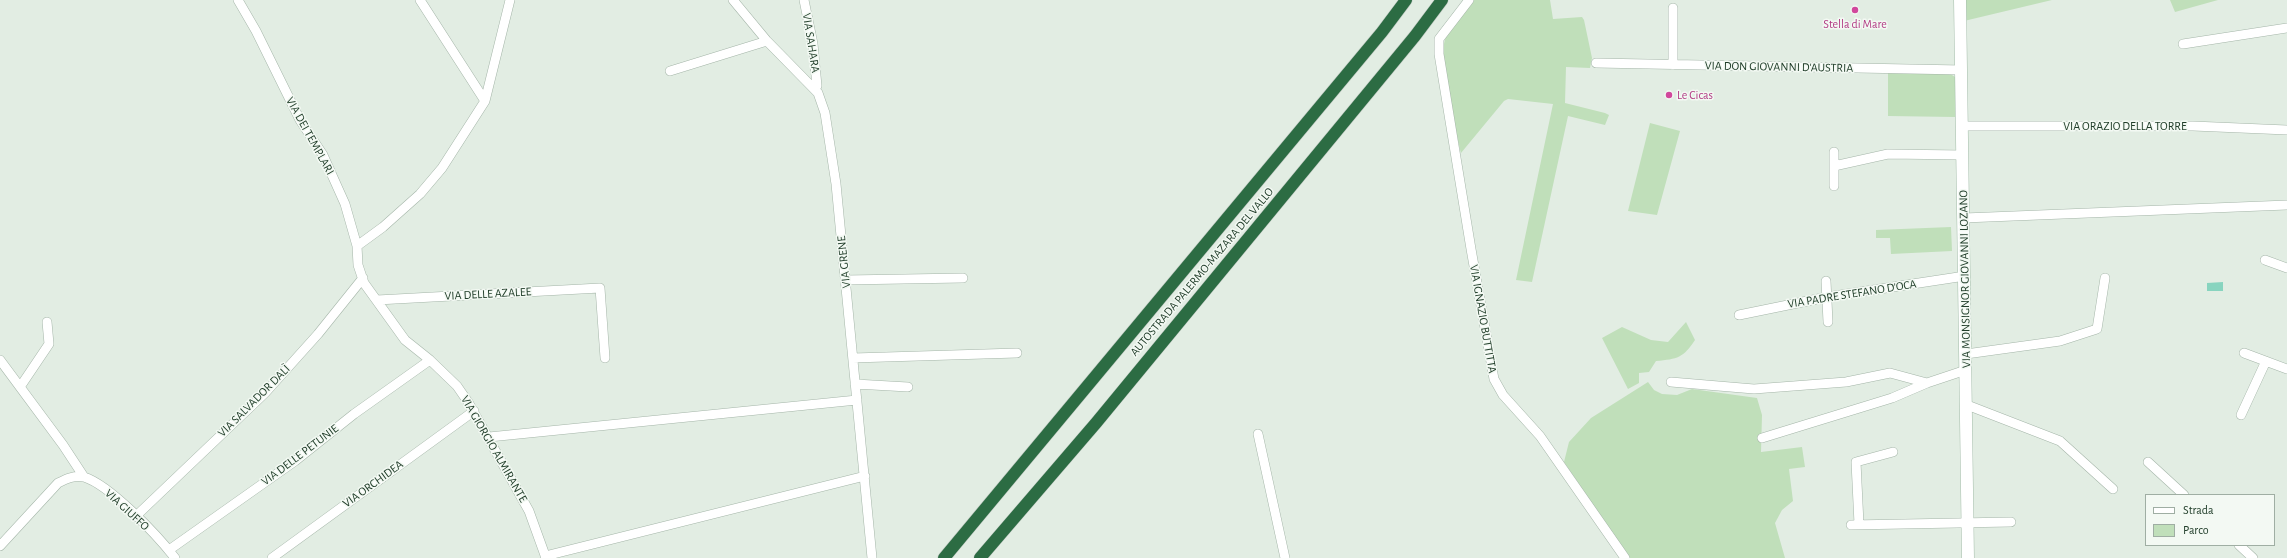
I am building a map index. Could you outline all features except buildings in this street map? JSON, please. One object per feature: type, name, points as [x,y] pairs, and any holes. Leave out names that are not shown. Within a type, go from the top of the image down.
[{"type":"highway","name":"AUTOSTRADA PALERMO-MAZARA DEL VALLO","points":[[944,558],[1377,38],[1406,0]]},
{"type":"highway","name":"AUTOSTRADA PALERMO-MAZARA DEL VALLO","points":[[980,558],[1096,423],[1415,36],[1442,0]]},
{"type":"main road","name":"VIA MONSIGNOR GIOVANNI LOZANO","points":[[1960,0],[1968,558]]},
{"type":"street","name":"VIA DEI TEMPLARI","points":[[238,0],[256,31],[300,120],[323,155],[346,204],[357,246],[358,265],[363,278]]},
{"type":"street","points":[[420,0],[485,101]]},
{"type":"street","points":[[357,246],[383,227],[420,194],[442,168],[485,101],[510,0]]},
{"type":"street","name":"VIA GRENE","points":[[733,0],[767,41],[818,93],[825,113],[836,184],[872,558]]},
{"type":"street","name":"VIA SAHARA","points":[[804,0],[813,44],[817,86]]},
{"type":"street","name":"VIA IGNAZIO BUTTITTA","points":[[1469,0],[1438,39],[1439,54],[1468,233],[1494,379],[1503,395],[1540,436],[1625,558]]},
{"type":"street","points":[[1673,8],[1673,65]]},
{"type":"street","points":[[2183,44],[2287,28]]},
{"type":"street","points":[[670,71],[767,41]]},
{"type":"street","name":"VIA DON GIOVANNI D'AUSTRIA","points":[[1596,63],[1962,70]]},
{"type":"street","name":"VIA ORAZIO DELLA TORRE","points":[[1963,126],[2193,126],[2287,130]]},
{"type":"street","points":[[1834,152],[1834,186]]},
{"type":"street","points":[[1834,166],[1888,154],[1963,155]]},
{"type":"street","points":[[1964,218],[2287,205]]},
{"type":"street","points":[[2265,260],[2287,268]]},
{"type":"street","name":"VIA PADRE STEFANO D'OCA","points":[[1739,315],[1827,297],[1965,276]]},
{"type":"street","name":"VIA GIORGIO ALMIRANTE","points":[[363,278],[405,340],[430,360],[457,386],[474,411],[529,511],[546,557]]},
{"type":"street","name":"VIA SALVADOR DALÌ","points":[[136,516],[265,392],[318,334],[363,278]]},
{"type":"street","points":[[846,280],[963,278]]},
{"type":"street","points":[[1966,354],[2060,341],[2097,329],[2105,278]]},
{"type":"street","points":[[1826,281],[1828,322]]},
{"type":"street","name":"VIA DELLE AZALEE","points":[[377,300],[600,288],[604,358]]},
{"type":"street","points":[[20,387],[49,344],[47,322]]},
{"type":"street","points":[[853,358],[1017,353]]},
{"type":"street","points":[[2244,353],[2287,369]]},
{"type":"street","points":[[0,360],[63,445],[84,477]]},
{"type":"street","name":"VIA DELLE PETUNIE","points":[[169,550],[295,461],[354,414],[430,360]]},
{"type":"street","points":[[2241,415],[2266,361]]},
{"type":"street","points":[[1762,438],[1892,398],[1927,383],[1966,370]]},
{"type":"street","points":[[1671,382],[1754,389],[1846,382],[1890,373],[1927,383]]},
{"type":"street","points":[[855,384],[908,387]]},
{"type":"street","points":[[489,437],[857,400]]},
{"type":"street","points":[[1966,406],[2060,441],[2113,489]]},
{"type":"street","name":"VIA ORCHIDEA","points":[[272,558],[474,411]]},
{"type":"street","points":[[1258,434],[1285,558]]},
{"type":"street","points":[[1893,452],[1856,462],[1855,525],[2011,522]]},
{"type":"street","points":[[2148,462],[2183,494]]},
{"type":"street","points":[[546,557],[865,476]]},
{"type":"street","name":"VIA GIUFFO","points":[[0,546],[58,483],[71,477],[84,477],[101,485],[136,516],[175,558]]},
{"type":"street","points":[[2240,546],[2253,558]]},
{"type":"green space","points":[[1473,0],[1550,0],[1553,19],[1582,17],[1584,20],[1592,58],[1590,68],[1566,67],[1565,103],[1609,115],[1605,125],[1568,116],[1532,282],[1516,280],[1553,104],[1508,99],[1504,101],[1461,153],[1445,77],[1443,61],[1444,47],[1446,37],[1449,32]]},
{"type":"green space","points":[[1964,0],[2052,0],[1964,21]]},
{"type":"green space","points":[[2170,0],[2218,0],[2175,12]]},
{"type":"green space","points":[[1888,72],[1949,73],[1955,77],[1955,117],[1888,116]]},
{"type":"green space","points":[[1650,123],[1680,131],[1657,215],[1628,211]]},
{"type":"green space","points":[[1951,227],[1952,251],[1891,254],[1890,238],[1876,238],[1876,230]]},
{"type":"green space","points":[[1686,322],[1695,340],[1687,351],[1675,358],[1656,361],[1649,372],[1639,373],[1639,383],[1628,389],[1602,338],[1622,327],[1651,340],[1668,342]]},
{"type":"green space","points":[[1648,382],[1654,390],[1662,394],[1677,395],[1692,389],[1757,398],[1762,415],[1761,452],[1802,447],[1805,467],[1789,469],[1793,501],[1782,510],[1775,523],[1785,558],[1629,558],[1564,462],[1569,442],[1591,418]]},
{"type":"shaded area","points":[[2223,282],[2223,291],[2207,291],[2207,283]]},
{"type":"place","name":"Stella di Mare","points":[[1855,10]]},
{"type":"place","name":"Le Cicas","points":[[1669,95]]}]
